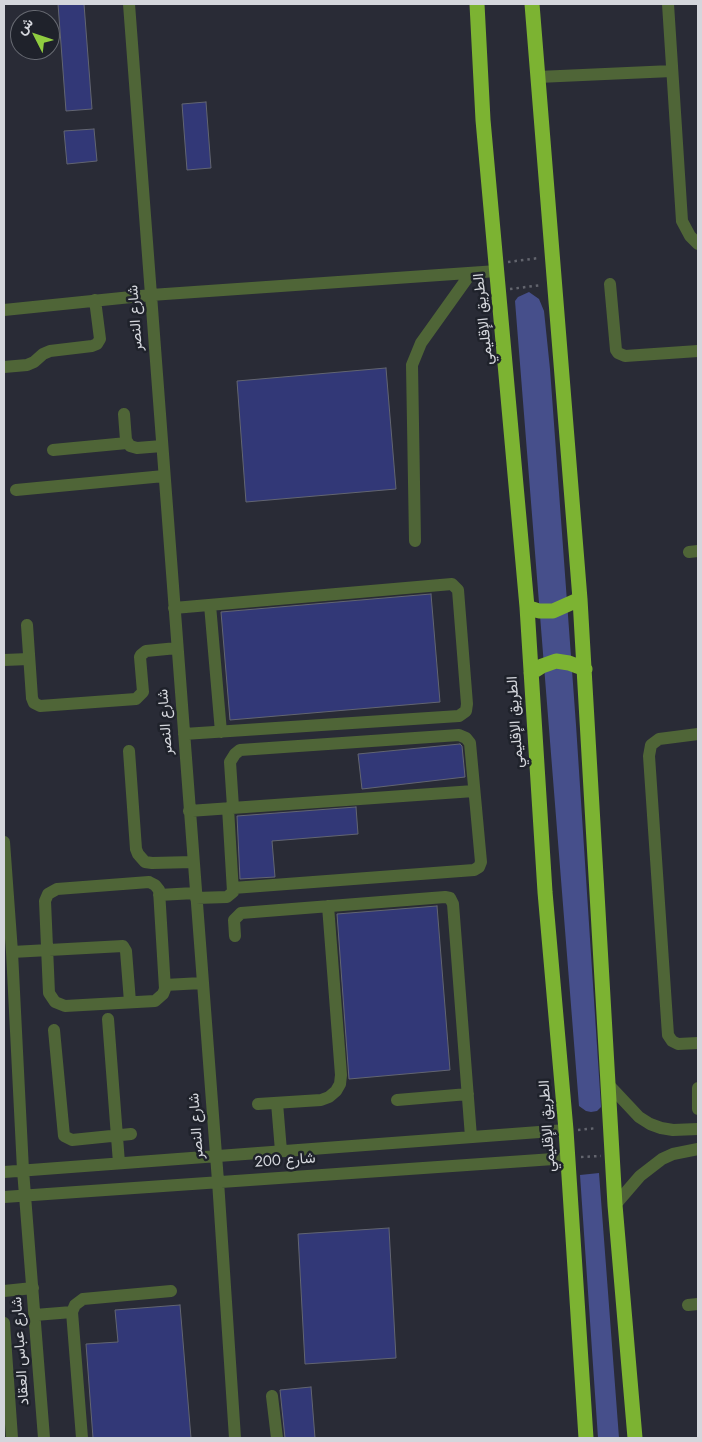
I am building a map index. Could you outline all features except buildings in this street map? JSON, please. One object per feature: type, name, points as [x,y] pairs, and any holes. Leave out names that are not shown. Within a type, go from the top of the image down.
[{"type":"highway","name":"الطريق الإقليمي","points":[[476,4],[483,120],[527,607],[545,892],[566,1130],[586,1438]]},
{"type":"highway","points":[[532,4],[580,599],[615,1205],[635,1438]]},
{"type":"highway","points":[[527,607],[539,611],[553,611],[566,607],[580,599]]},
{"type":"highway","points":[[531,673],[542,666],[556,661],[569,663],[585,670]]},
{"type":"street","name":"شارع النصر","points":[[129,4],[218,1182],[235,1438]]},
{"type":"street","points":[[668,4],[682,221],[690,236],[698,244]]},
{"type":"street","points":[[538,78],[672,71]]},
{"type":"street","points":[[4,310],[151,294],[470,273],[496,267]]},
{"type":"street","points":[[415,541],[412,365],[421,343],[470,273]]},
{"type":"street","points":[[610,284],[616,350],[618,353],[625,356],[698,351]]},
{"type":"street","points":[[4,367],[27,366],[50,351],[97,344],[100,339],[95,300]]},
{"type":"street","points":[[124,414],[127,443]]},
{"type":"street","points":[[53,450],[127,443],[132,447],[162,446]]},
{"type":"street","points":[[16,490],[164,476]]},
{"type":"street","points":[[174,608],[454,585],[458,593],[467,704],[466,711],[463,714],[184,734]]},
{"type":"street","points":[[210,605],[221,732]]},
{"type":"street","points":[[26,625],[32,701],[37,705],[136,699],[143,692],[141,655],[146,651],[177,648]]},
{"type":"street","points":[[4,660],[29,659]]},
{"type":"street","points":[[698,734],[658,739],[652,746],[649,756],[668,1035],[672,1041],[678,1044],[698,1043]]},
{"type":"street","points":[[159,895],[227,897],[230,895],[233,888],[230,762],[240,750],[459,735],[466,738],[470,744],[480,862],[477,869],[233,888]]},
{"type":"street","points":[[129,751],[138,854],[145,862],[152,864],[193,862]]},
{"type":"street","points":[[190,811],[474,791]]},
{"type":"street","name":"شارع عباس العقاد","points":[[4,842],[12,952],[23,1170],[44,1438]]},
{"type":"street","points":[[149,882],[157,887],[159,895],[165,985],[163,994],[155,1001],[65,1006],[52,1000],[49,992],[45,901],[48,894],[54,890],[149,882]]},
{"type":"street","points":[[235,936],[234,920],[241,913],[450,898],[453,904],[471,1137]]},
{"type":"street","points":[[258,1104],[321,1100],[336,1092],[340,1084],[328,906]]},
{"type":"street","points":[[12,952],[123,946],[126,951],[130,1002]]},
{"type":"street","points":[[165,985],[202,983]]},
{"type":"street","points":[[108,1019],[119,1163]]},
{"type":"street","points":[[54,1030],[62,1133],[64,1136],[72,1140],[131,1134]]},
{"type":"street","points":[[608,1084],[639,1117],[650,1124],[673,1130],[698,1129]]},
{"type":"street","points":[[698,1088],[698,1109]]},
{"type":"street","points":[[397,1100],[468,1094]]},
{"type":"street","points":[[277,1103],[281,1151]]},
{"type":"street","name":"شارع 200","points":[[4,1172],[566,1130]]},
{"type":"street","points":[[615,1205],[640,1176],[662,1159],[673,1154],[698,1149]]},
{"type":"street","name":"شارع 200","points":[[4,1197],[568,1158]]},
{"type":"street","points":[[4,1291],[33,1288]]},
{"type":"street","points":[[82,1438],[72,1312],[75,1305],[83,1299],[171,1291]]},
{"type":"street","points":[[35,1314],[72,1312]]},
{"type":"street","name":"شارع عباس العقاد","points":[[4,1323],[12,1438]]},
{"type":"street","points":[[272,1396],[276,1438]]},
{"type":"path","points":[[496,267],[552,257]]},
{"type":"path","points":[[499,290],[554,284]]},
{"type":"path","points":[[566,1130],[611,1128]]},
{"type":"path","points":[[568,1158],[612,1155]]},
{"type":"shaded area","points":[[529,292],[539,299],[544,311],[550,369],[601,1107],[597,1111],[591,1112],[579,1106],[515,301],[518,297]]},
{"type":"shaded area","points":[[599,1173],[619,1438],[598,1438],[580,1175]]}]
